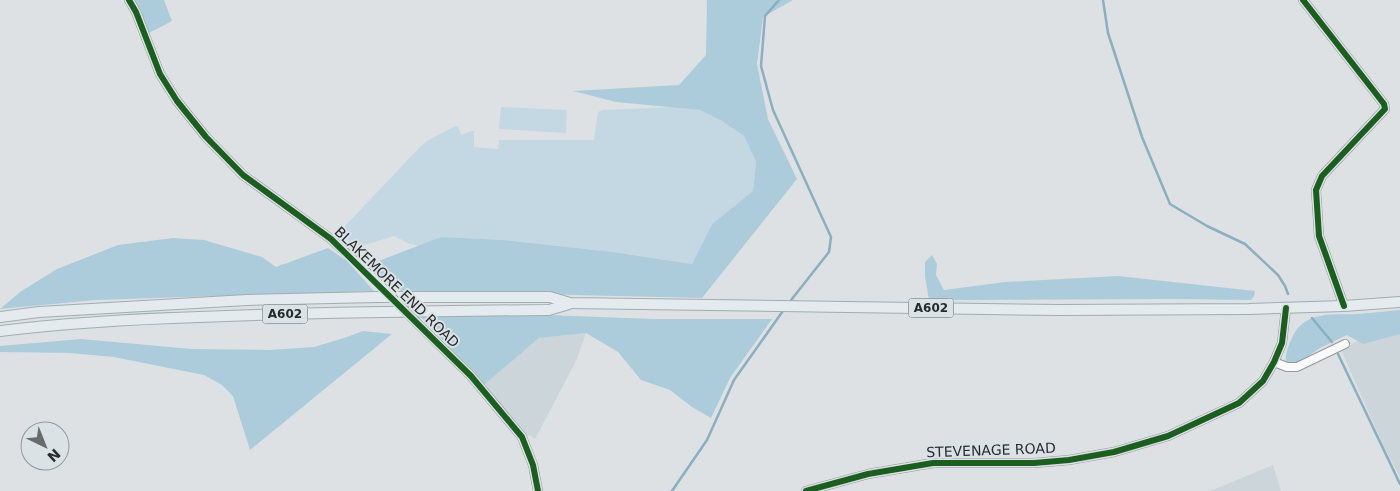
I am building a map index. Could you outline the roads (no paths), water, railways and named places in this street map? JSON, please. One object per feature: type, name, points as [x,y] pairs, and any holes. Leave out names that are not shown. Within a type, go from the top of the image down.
[{"type":"main road","name":"A602","points":[[0,317],[38,312],[256,299],[377,297],[540,297],[570,303],[1058,310],[1286,308],[1400,302]]},
{"type":"main road","name":"A602","points":[[0,331],[40,326],[235,315],[375,311],[549,310],[570,303]]},
{"type":"street","name":"BLAKEMORE END ROAD","points":[[129,0],[136,12],[160,74],[177,101],[206,137],[243,175],[332,239],[471,376],[522,437],[533,465],[538,491]]},
{"type":"street","points":[[1303,0],[1384,104],[1384,109],[1376,119],[1322,176],[1316,190],[1319,236],[1344,306]]},
{"type":"street","name":"STEVENAGE ROAD","points":[[806,491],[868,474],[933,463],[1051,462],[1114,452],[1168,436],[1239,403],[1263,381],[1274,362],[1282,342],[1286,308]]},
{"type":"street","points":[[1274,362],[1288,367],[1297,367],[1345,344]]},
{"type":"waterway","points":[[779,0],[765,16],[761,66],[773,110],[831,237],[829,252],[788,304]]},
{"type":"waterway","points":[[1103,0],[1108,33],[1142,137],[1170,204],[1207,226],[1245,244],[1278,275],[1288,294]]},
{"type":"waterway","points":[[672,491],[707,440],[734,380],[785,308]]},
{"type":"waterway","points":[[1312,318],[1332,342]]},
{"type":"waterway","points":[[1338,354],[1400,484]]}]
